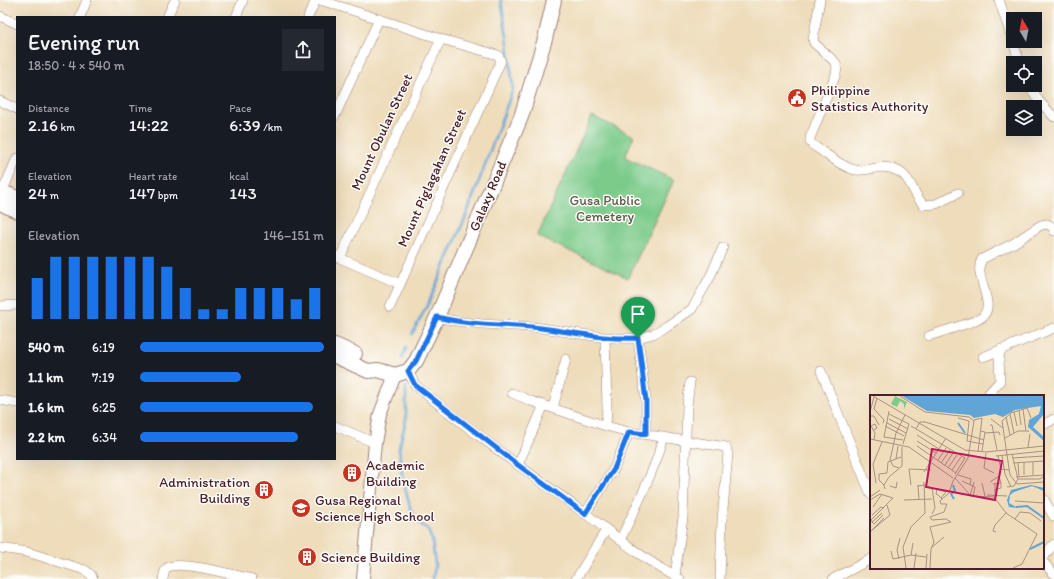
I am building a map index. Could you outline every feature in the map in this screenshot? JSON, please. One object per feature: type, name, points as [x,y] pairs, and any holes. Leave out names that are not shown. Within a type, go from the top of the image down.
[{"type":"main road","name":"Galaxy Road","points":[[408,371],[416,361],[437,317],[521,117],[543,45],[554,0]]},
{"type":"main road","points":[[1,196],[16,198]]},
{"type":"main road","points":[[1,196],[16,210]]},
{"type":"main road","points":[[336,345],[372,362],[378,370]]},
{"type":"main road","points":[[336,356],[368,371],[378,370],[394,375],[408,371]]},
{"type":"main road","points":[[363,579],[375,443],[380,414],[394,375]]},
{"type":"street","points":[[80,16],[87,0]]},
{"type":"street","points":[[167,16],[175,0]]},
{"type":"street","points":[[236,16],[242,0]]},
{"type":"street","points":[[308,16],[316,0]]},
{"type":"street","points":[[320,0],[441,39]]},
{"type":"street","points":[[820,0],[813,39],[814,43],[835,62],[837,67],[836,74],[810,138],[810,142],[849,169],[857,171],[881,166],[898,171],[906,176],[920,202],[924,205],[936,204],[958,194]]},
{"type":"street","points":[[999,0],[1018,56]]},
{"type":"street","points":[[0,16],[16,24]]},
{"type":"street","points":[[336,114],[379,19]]},
{"type":"street","name":"Mount Piglagahan Street","points":[[390,307],[501,61],[498,55],[441,39]]},
{"type":"street","name":"Mount Obulan Street","points":[[337,257],[441,39]]},
{"type":"street","points":[[1033,92],[1039,101],[1054,117]]},
{"type":"street","points":[[0,101],[16,109]]},
{"type":"street","points":[[1,196],[16,160]]},
{"type":"street","points":[[929,336],[983,318],[987,306],[980,268],[982,259],[1014,243],[1041,225],[1047,224],[1053,227],[1054,231]]},
{"type":"street","points":[[437,317],[456,322],[541,328],[605,338],[638,338],[653,334],[663,329],[692,309],[710,277],[723,247]]},
{"type":"street","points":[[337,257],[400,284]]},
{"type":"street","points":[[0,306],[16,305]]},
{"type":"street","points":[[983,357],[1054,328]]},
{"type":"street","points":[[605,338],[607,400],[606,426]]},
{"type":"street","points":[[638,338],[646,401],[646,434]]},
{"type":"street","points":[[989,395],[989,393],[1000,381],[999,357],[1001,349]]},
{"type":"street","points":[[518,465],[549,406],[566,359]]},
{"type":"street","points":[[408,371],[415,385],[518,465],[662,570],[678,578],[683,517],[687,406],[690,382]]},
{"type":"street","points":[[821,371],[870,493]]},
{"type":"street","points":[[512,393],[531,401],[606,426],[629,432],[722,446],[727,450],[720,579]]},
{"type":"street","points":[[0,400],[16,403]]},
{"type":"street","points":[[1044,424],[1054,419]]},
{"type":"street","points":[[336,426],[375,443]]},
{"type":"street","points":[[585,514],[614,469],[629,432]]},
{"type":"street","points":[[620,540],[648,481],[664,437]]},
{"type":"street","points":[[1046,499],[1054,517]]},
{"type":"street","points":[[576,579],[606,530]]},
{"type":"street","points":[[1044,556],[1054,546]]},
{"type":"street","points":[[0,548],[26,552],[85,570],[93,579]]},
{"type":"street","points":[[833,579],[870,560]]},
{"type":"street","points":[[1044,563],[1054,574]]},
{"type":"street","points":[[163,579],[165,571],[168,567],[174,565],[189,565],[224,576],[252,579]]},
{"type":"green space","name":"Gusa Public Cemetery","points":[[592,116],[634,136],[625,157],[674,180],[628,278],[537,236]]},
{"type":"waterway","points":[[412,334],[428,304],[466,216],[513,89],[501,0]]},
{"type":"waterway","points":[[402,359],[406,348]]},
{"type":"waterway","points":[[406,387],[406,420],[399,448],[402,476],[410,507],[417,521],[428,530],[432,540],[435,564],[433,579]]},
{"type":"place","name":"Philippine Statistics Authority","points":[[797,98]]},
{"type":"place","name":"Academic Building","points":[[352,473]]},
{"type":"place","name":"Administration Building","points":[[264,490]]},
{"type":"place","name":"Gusa Regional Science High School","points":[[301,508]]},
{"type":"place","name":"Science Building","points":[[307,557]]},
{"type":"route","points":[[437,317],[456,322],[541,328],[605,338],[638,338],[646,401],[646,434],[629,432],[614,469],[585,514],[518,465],[415,385],[408,371],[416,361],[437,317]]}]
